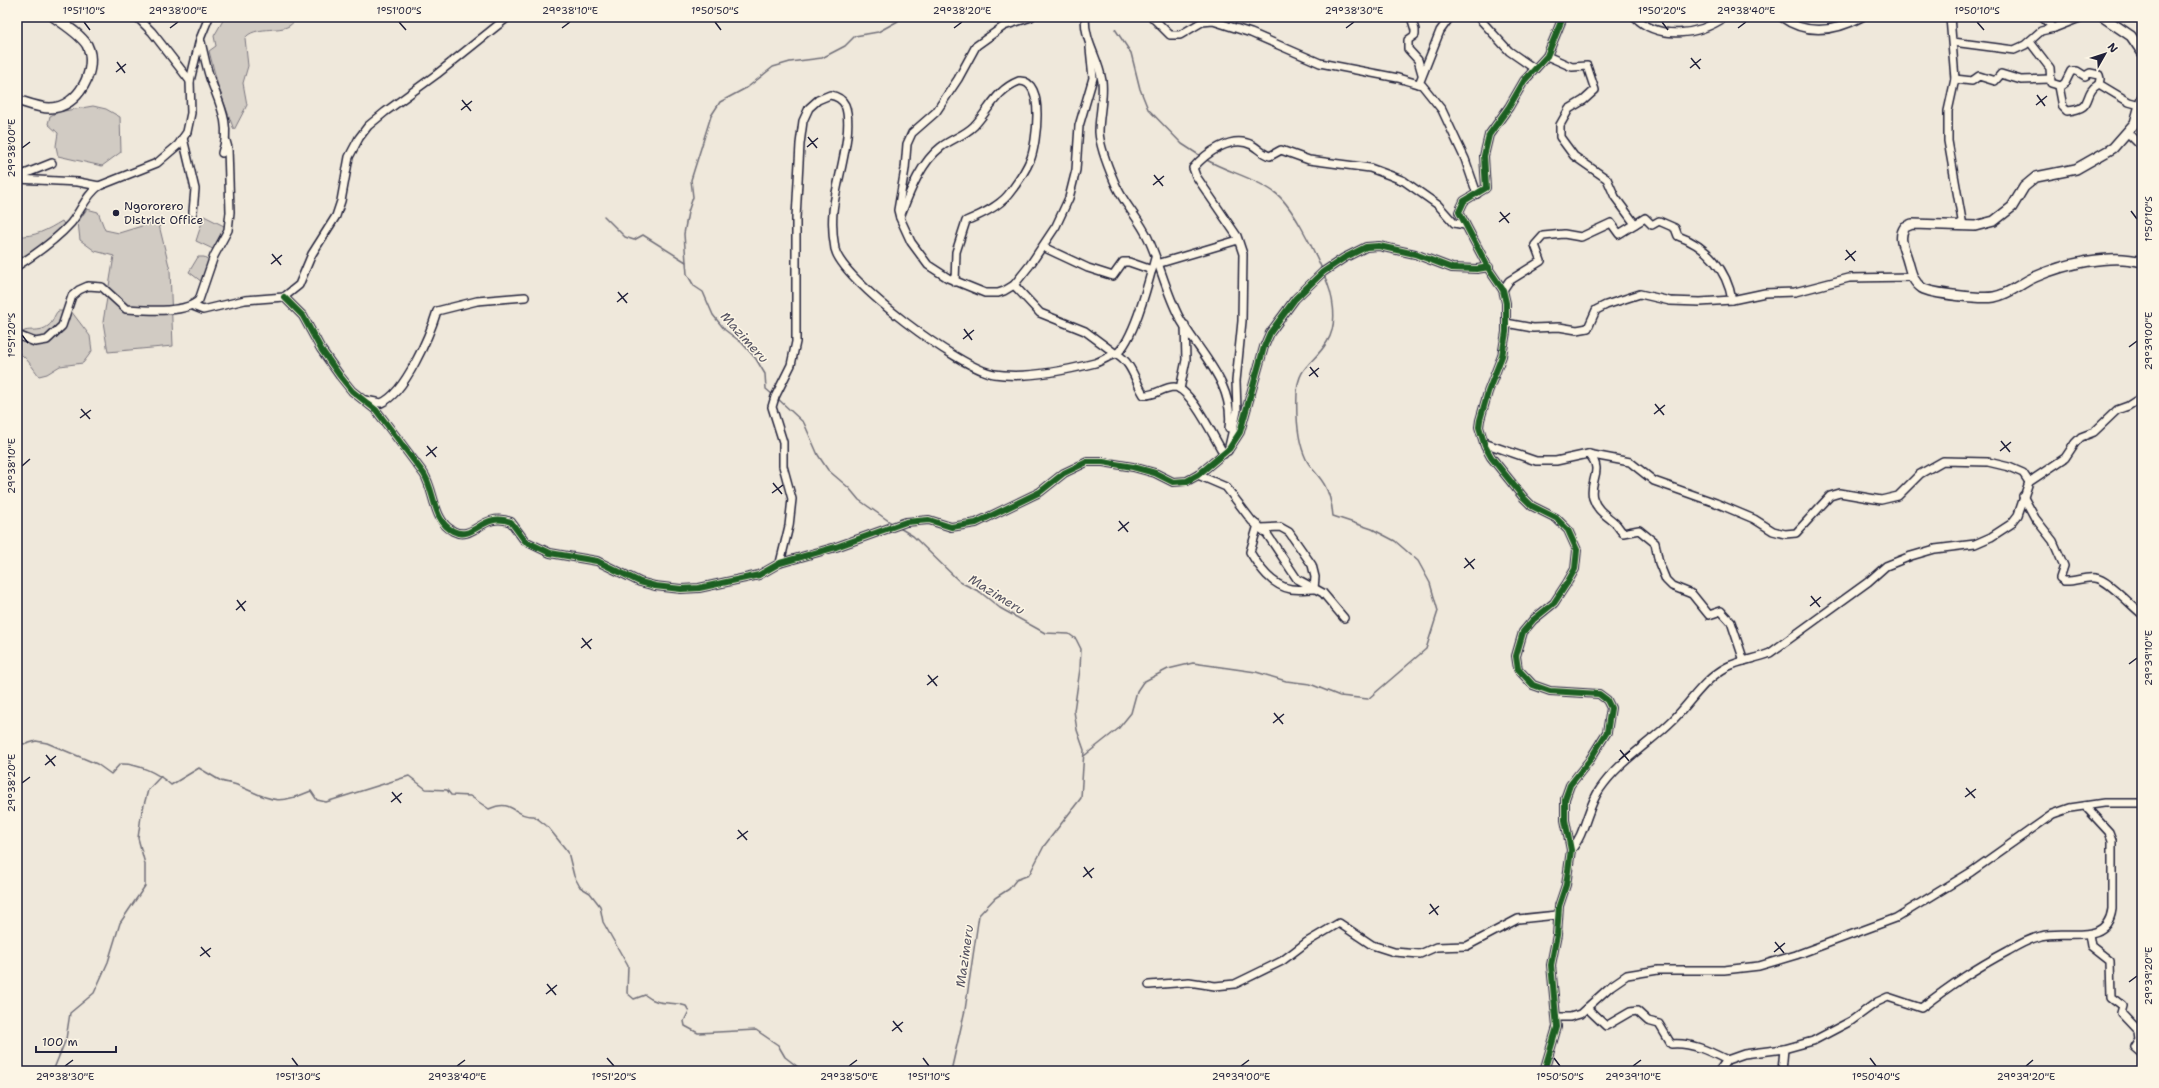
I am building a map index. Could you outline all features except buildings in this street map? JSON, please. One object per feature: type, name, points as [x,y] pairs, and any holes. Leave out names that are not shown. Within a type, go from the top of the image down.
[{"type":"main road","points":[[17,100],[50,108],[60,106],[70,100],[80,90],[90,72],[90,59],[86,45],[70,29],[54,17]]},
{"type":"main road","points":[[2103,17],[2131,36],[2142,52]]},
{"type":"main road","points":[[2141,101],[2138,117],[2128,132],[2113,148],[2089,163],[2069,171],[2047,173],[2036,177],[2024,187],[2012,207],[1994,221],[1981,225],[1963,226],[1915,224],[1905,227],[1901,238],[1912,277],[1921,287],[1927,290],[1966,297],[1994,297],[2009,292],[2037,276],[2067,266],[2121,258],[2142,262]]},
{"type":"street","points":[[137,17],[152,32],[190,81]]},
{"type":"street","points":[[17,266],[47,246],[71,223],[91,191],[99,186],[157,163],[178,145],[187,132],[191,113],[190,81],[200,39],[209,17]]},
{"type":"street","points":[[17,335],[36,342],[47,340],[62,326],[72,296],[88,286],[102,287],[126,309],[167,309],[193,306],[203,310],[245,300],[284,297],[299,285],[304,278],[312,254],[336,216],[341,201],[349,157],[359,138],[368,126],[437,74],[508,17]]},
{"type":"street","points":[[1031,17],[1004,26],[976,46],[966,60],[958,79],[936,112],[912,133],[907,144],[905,169],[898,210],[900,218],[911,242],[928,265],[955,282],[979,292],[992,294],[1004,291],[1014,285],[1043,247],[1061,217],[1074,180],[1081,117],[1092,78],[1090,48]]},
{"type":"street","points":[[1086,17],[1085,30],[1090,48],[1097,62],[1102,81],[1103,96],[1099,134],[1102,146],[1114,182],[1143,228],[1174,306],[1214,368],[1227,398],[1230,422],[1226,453]]},
{"type":"street","points":[[1152,17],[1170,35],[1180,35],[1202,22],[1218,22],[1251,33],[1320,63],[1398,78],[1419,84],[1430,93],[1442,110],[1464,159],[1477,194]]},
{"type":"street","points":[[1411,17],[1415,34],[1408,40],[1408,49],[1418,60],[1422,74]]},
{"type":"street","points":[[1419,84],[1440,31],[1450,17]]},
{"type":"street","points":[[1478,17],[1509,51],[1535,69]]},
{"type":"street","points":[[1544,1071],[1556,1032],[1557,1017],[1550,972],[1557,935],[1558,915],[1566,885],[1571,850],[1565,820],[1567,791],[1607,732],[1610,706],[1599,694],[1550,691],[1533,685],[1518,669],[1516,656],[1526,627],[1554,602],[1567,583],[1575,569],[1577,555],[1576,546],[1568,530],[1560,521],[1532,506],[1524,498],[1491,457],[1484,443],[1479,427],[1480,420],[1488,392],[1502,356],[1506,323],[1506,303],[1503,290],[1488,267],[1460,216],[1461,205],[1466,200],[1486,188],[1484,156],[1489,135],[1509,107],[1524,81],[1547,56],[1564,17]]},
{"type":"street","points":[[1635,17],[1646,26],[1656,30],[1683,33],[1709,27],[1725,17]]},
{"type":"street","points":[[1781,17],[1804,28],[1819,30],[1841,27],[1862,17]]},
{"type":"street","points":[[1950,17],[1953,42],[1952,57],[1955,78],[1948,111],[1948,127],[1952,172],[1963,226]]},
{"type":"street","points":[[2042,17],[2054,28]]},
{"type":"street","points":[[1953,42],[2014,50],[2030,42],[2041,31],[2054,28],[2082,17]]},
{"type":"street","points":[[193,306],[198,300],[214,256],[228,230],[230,212],[228,148],[224,116],[200,39]]},
{"type":"street","points":[[2030,42],[2050,68],[2051,83],[2059,86],[2065,83],[2071,71],[2077,71],[2085,76],[2090,73],[2098,76],[2100,79],[2099,84],[2091,92],[2088,102],[2082,108],[2067,111],[2063,107],[2059,86]]},
{"type":"street","points":[[1547,56],[1572,67],[1587,66],[1596,90],[1584,100],[1569,109],[1560,125],[1560,137],[1574,156],[1607,179],[1615,197],[1635,224]]},
{"type":"street","points":[[1955,78],[1972,81],[1979,76],[1995,81],[2002,74],[2021,80],[2050,79]]},
{"type":"street","points":[[900,218],[908,196],[928,160],[941,147],[970,130],[1003,89],[1017,82],[1027,84],[1034,94],[1038,108],[1030,159],[1008,195],[997,204],[966,221],[956,252],[955,282]]},
{"type":"street","points":[[2099,84],[2129,102],[2141,101]]},
{"type":"street","points":[[780,563],[789,526],[792,499],[783,466],[781,434],[772,407],[775,397],[791,365],[796,342],[796,218],[800,144],[803,121],[809,108],[818,100],[830,95],[841,100],[845,105],[846,135],[833,213],[836,250],[842,263],[870,294],[924,336],[972,365],[992,374],[1018,375],[1082,366],[1098,362],[1116,354],[1124,345],[1134,324],[1156,261]]},
{"type":"street","points":[[2128,132],[2142,147]]},
{"type":"street","points":[[183,138],[195,189],[193,212]]},
{"type":"street","points":[[1226,453],[1237,411],[1237,374],[1241,340],[1244,274],[1243,254],[1238,240],[1196,176],[1193,168],[1212,150],[1240,140],[1252,145],[1263,154],[1270,156],[1281,150],[1309,160],[1370,168],[1389,175],[1404,181],[1438,205],[1454,222],[1466,225]]},
{"type":"street","points":[[222,152],[226,141]]},
{"type":"street","points":[[17,178],[52,163]]},
{"type":"street","points":[[17,178],[78,182],[99,186]]},
{"type":"street","points":[[1503,290],[1509,281],[1541,261],[1535,245],[1543,236],[1564,234],[1581,237],[1611,223],[1619,234],[1643,218],[1646,218],[1652,226],[1659,221],[1675,228],[1678,236],[1693,242],[1715,261],[1724,273],[1730,288],[1732,300]]},
{"type":"street","points":[[1156,261],[1238,240]]},
{"type":"street","points":[[284,297],[303,316],[321,349],[340,376],[352,391],[376,410],[424,474],[428,480],[434,505],[448,528],[454,532],[464,534],[471,532],[491,520],[511,522],[526,541],[550,553],[597,561],[640,582],[677,589],[698,588],[759,575],[780,563],[807,556],[914,520],[929,520],[951,527],[976,523],[1040,492],[1069,470],[1087,462],[1103,462],[1139,468],[1173,482],[1187,481],[1198,475],[1226,453],[1233,445],[1240,432],[1264,348],[1270,333],[1295,299],[1329,268],[1360,250],[1379,246],[1415,254],[1452,268],[1476,269],[1488,267]]},
{"type":"street","points":[[1043,247],[1088,268],[1113,276],[1123,262],[1129,262],[1152,270]]},
{"type":"street","points":[[1506,323],[1534,328],[1559,327],[1577,330],[1588,328],[1596,310],[1606,305],[1640,294],[1670,301],[1700,302],[1732,300],[1765,293],[1795,292],[1849,278],[1912,277]]},
{"type":"street","points":[[1014,285],[1040,313],[1084,331],[1123,359],[1136,377],[1144,395],[1171,388],[1180,389],[1204,418],[1226,453]]},
{"type":"street","points":[[364,400],[381,403],[392,396],[428,339],[437,310],[477,301],[525,297]]},
{"type":"street","points":[[1180,389],[1186,360],[1185,325]]},
{"type":"street","points":[[1571,850],[1578,840],[1597,793],[1610,775],[1624,760],[1649,742],[1673,720],[1708,679],[1726,667],[1770,653],[1876,576],[1886,566],[1911,556],[1935,549],[1975,544],[1991,537],[2011,524],[2018,515],[2023,496],[2029,482],[2065,458],[2075,442],[2094,432],[2117,410],[2128,406],[2142,397]]},
{"type":"street","points":[[1484,443],[1536,461],[1556,461],[1588,454],[1630,462],[1654,482],[1716,502],[1754,518],[1773,531],[1785,534],[1796,533],[1830,496],[1840,493],[1881,500],[1898,496],[1920,474],[1943,461],[1988,462],[2008,467],[2023,473],[2029,482]]},
{"type":"street","points":[[1588,454],[1593,459],[1597,468],[1592,488],[1593,499],[1603,516],[1616,524],[1623,533],[1639,530],[1655,543],[1659,563],[1666,580],[1672,586],[1692,594],[1709,615],[1721,611],[1731,622],[1744,661]]},
{"type":"street","points":[[1198,475],[1226,487],[1252,521],[1271,538],[1297,579],[1324,594],[1344,618]]},
{"type":"street","points":[[2023,496],[2035,518],[2053,542],[2064,566],[2060,578],[2064,581],[2076,582],[2087,578],[2102,580],[2142,614]]},
{"type":"street","points":[[1260,527],[1280,527],[1289,532],[1312,565],[1314,589]]},
{"type":"street","points":[[1260,527],[1250,552],[1260,569],[1272,580],[1290,589],[1314,589]]},
{"type":"street","points":[[1557,1017],[1575,1016],[1587,1008],[1611,986],[1627,976],[1658,970],[1724,970],[1758,966],[1796,955],[1896,918],[1971,872],[2053,814],[2104,803],[2142,803]]},
{"type":"street","points":[[1719,1071],[1727,1060],[1744,1054],[1784,1049],[1813,1041],[1851,1021],[1877,1002],[1888,998],[1921,1008],[1955,981],[2028,940],[2042,935],[2089,934],[2105,927],[2110,920],[2114,851],[2112,840],[2108,832],[2085,806]]},
{"type":"street","points":[[1149,985],[1189,982],[1215,986],[1235,984],[1282,961],[1313,938],[1339,923],[1372,945],[1394,952],[1420,954],[1436,947],[1467,946],[1518,919],[1558,915]]},
{"type":"street","points":[[2089,934],[2091,946],[2110,961],[2111,997],[2122,1006],[2121,1014],[2138,1031],[2139,1039],[2134,1047],[2142,1054]]},
{"type":"street","points":[[1587,1008],[1606,1026],[1630,1012],[1637,1011],[1648,1021],[1659,1024],[1671,1044],[1681,1043],[1692,1045],[1727,1060]]},
{"type":"street","points":[[1782,1071],[1784,1049]]},
{"type":"shaded area","points":[[225,17],[299,18],[285,28],[254,32],[245,38],[248,66],[243,83],[247,105],[234,130],[218,86],[209,51],[216,46],[214,36]]},
{"type":"shaded area","points":[[93,106],[106,109],[120,117],[121,152],[102,166],[58,156],[56,146],[58,133],[48,124],[50,116],[58,112]]},
{"type":"shaded area","points":[[87,209],[98,212],[105,230],[119,233],[158,221],[170,270],[173,346],[108,352],[103,322],[114,256],[95,251],[80,240],[78,222]]},
{"type":"shaded area","points":[[204,216],[226,227],[215,250],[196,241]]},
{"type":"shaded area","points":[[62,221],[65,226],[17,263],[17,236],[35,234]]},
{"type":"shaded area","points":[[198,257],[204,257],[211,261],[202,282],[189,272]]},
{"type":"shaded area","points":[[58,311],[71,311],[90,336],[92,351],[83,363],[60,366],[47,374],[39,376],[26,359],[17,352],[20,335],[27,330],[43,329],[48,326]]},
{"type":"waterway","points":[[686,262],[684,234],[688,212],[693,197],[691,180],[711,116],[720,102],[748,87],[773,67],[790,62],[822,58],[845,46],[855,36],[878,32],[898,21]]},
{"type":"waterway","points":[[1115,29],[1131,53],[1140,89],[1148,109],[1182,144],[1202,157]]},
{"type":"waterway","points":[[1205,159],[1222,168],[1257,182],[1281,198],[1295,216],[1314,250],[1322,269]]},
{"type":"waterway","name":"Mazimeru","points":[[604,216],[625,237],[634,240],[643,235],[686,262],[687,274],[694,286],[703,292],[713,315],[725,330],[742,343],[756,359],[765,374],[766,389],[773,395]]},
{"type":"waterway","points":[[1084,756],[1118,729],[1131,713],[1137,691],[1143,682],[1168,669],[1193,663],[1256,672],[1286,681],[1310,684],[1340,696],[1368,699],[1426,649],[1438,611],[1430,583],[1418,561],[1395,541],[1372,529],[1333,516],[1326,488],[1303,452],[1297,419],[1298,384],[1300,376],[1304,370],[1327,342],[1333,326],[1334,317],[1332,300],[1324,275]]},
{"type":"waterway","name":"Mazimeru","points":[[777,398],[804,423],[818,455],[828,470],[849,488],[859,500],[893,524]]},
{"type":"waterway","name":"Mazimeru","points":[[898,527],[913,536],[960,582],[980,592],[1000,608],[1045,633],[1069,634],[1076,639],[1081,649],[1080,669],[1074,711],[1077,730],[1084,750],[1081,798],[1044,846],[1029,875],[1016,880],[1009,889],[995,898],[979,915],[965,1010],[951,1071]]},
{"type":"waterway","points":[[17,743],[26,744],[36,741],[47,743],[97,764],[111,774],[120,764],[133,765],[154,773],[171,785],[199,768],[221,781],[237,785],[267,798],[282,800],[290,799],[311,791],[317,800],[326,802],[409,776],[426,789],[447,790],[451,795],[470,796],[489,809],[497,806],[504,806],[509,807],[521,814],[534,816],[547,826],[568,852],[574,876],[580,887],[590,893],[600,906],[603,922],[628,966],[627,993],[634,999],[645,995],[655,1001],[686,1006],[689,1011],[684,1021],[685,1026],[698,1033],[756,1030],[778,1045],[785,1057],[803,1071]]},
{"type":"waterway","points":[[53,1071],[66,1039],[70,1013],[94,993],[108,962],[120,923],[145,886],[145,864],[138,838],[141,816],[148,790],[161,776]]},
{"type":"cycle path","points":[[1544,1071],[1557,1027],[1551,965],[1557,935],[1559,906],[1566,885],[1571,850],[1565,820],[1565,799],[1570,785],[1589,761],[1607,732],[1611,708],[1607,700],[1599,694],[1550,691],[1533,685],[1518,669],[1516,656],[1523,632],[1533,620],[1554,603],[1575,569],[1577,550],[1568,530],[1556,518],[1532,506],[1524,498],[1491,457],[1485,446],[1479,427],[1480,420],[1488,392],[1502,356],[1506,332],[1506,303],[1503,290],[1490,271],[1459,212],[1464,201],[1486,188],[1484,156],[1489,135],[1509,107],[1524,81],[1547,56],[1563,17]]},
{"type":"cycle path","points":[[284,297],[303,316],[321,349],[340,376],[352,391],[376,410],[424,474],[428,481],[438,513],[446,526],[453,531],[467,533],[493,520],[511,522],[525,541],[550,553],[597,561],[640,582],[655,586],[681,589],[699,588],[759,575],[780,563],[836,547],[906,522],[929,520],[951,527],[976,523],[1040,492],[1064,473],[1087,462],[1103,462],[1133,467],[1155,473],[1173,482],[1187,481],[1198,475],[1229,449],[1240,432],[1264,347],[1270,333],[1295,299],[1323,272],[1344,258],[1366,247],[1379,246],[1415,254],[1452,268],[1477,269],[1489,267]]},
{"type":"place","name":"Ngororero District Office","points":[[116,213]]}]
